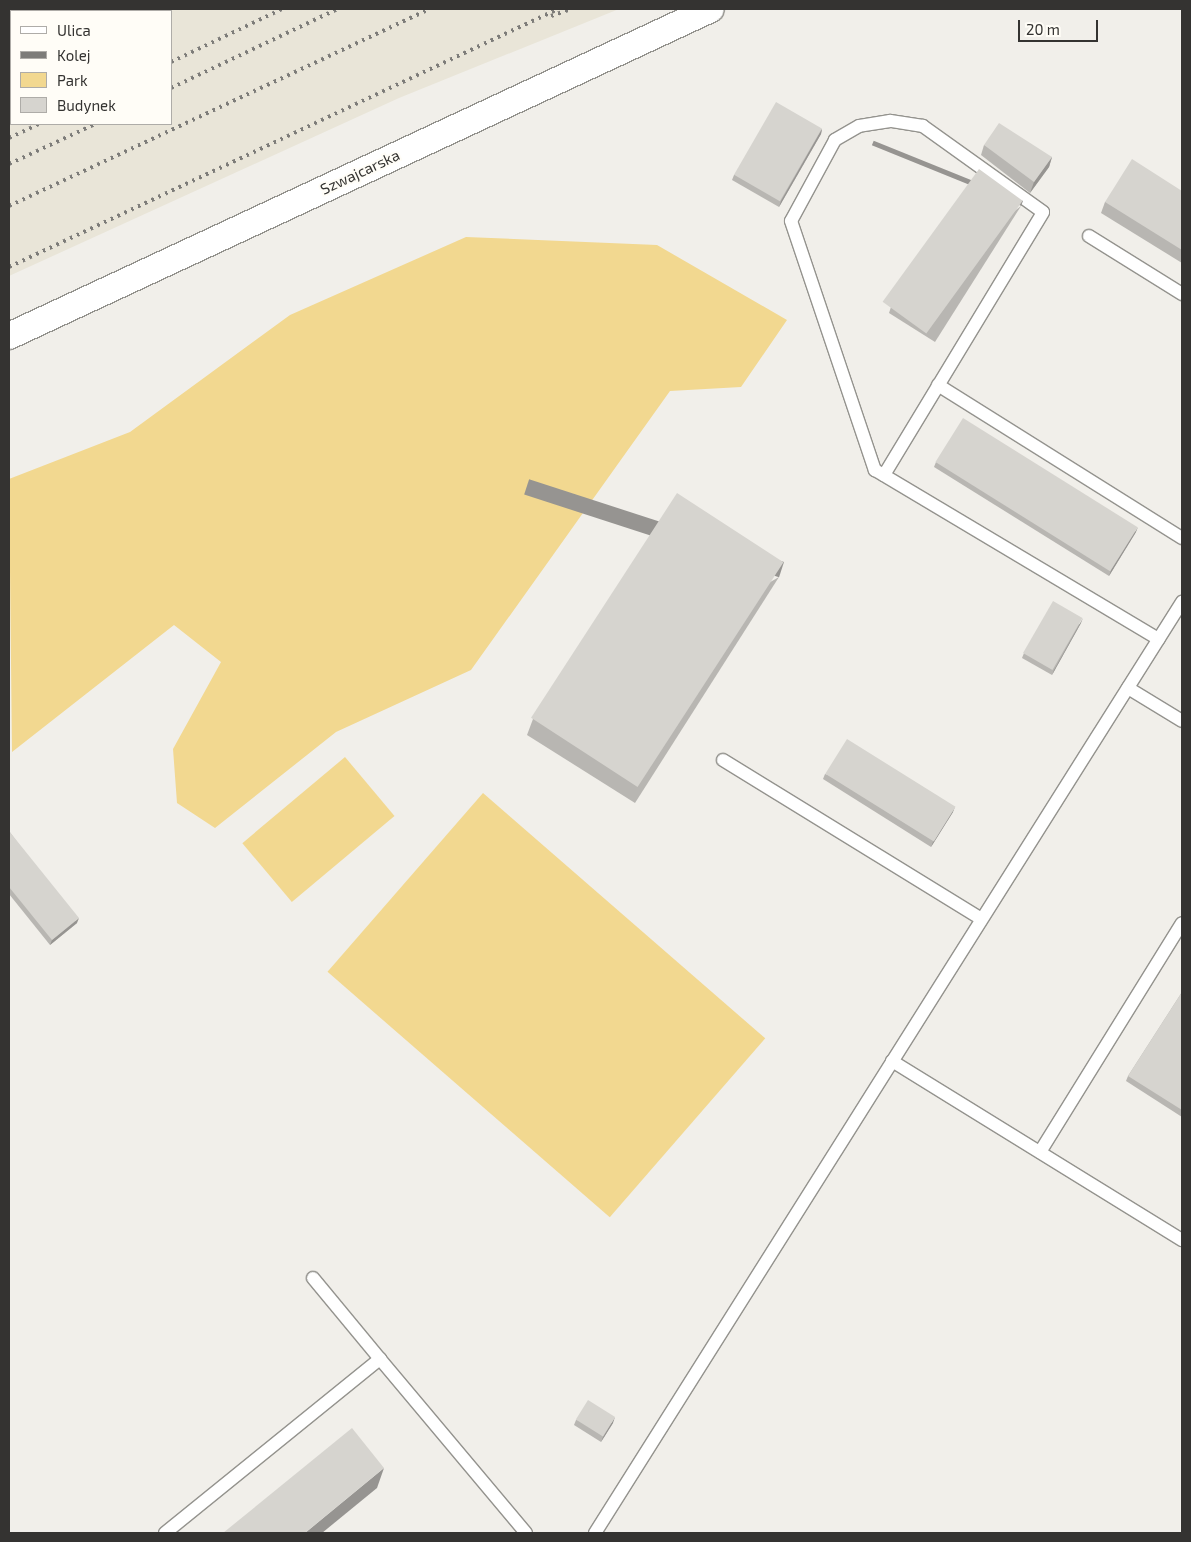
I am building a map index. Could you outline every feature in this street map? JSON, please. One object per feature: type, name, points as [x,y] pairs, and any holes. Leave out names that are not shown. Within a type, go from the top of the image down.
[{"type":"street","name":"Szwajcarska","points":[[9,336],[711,9]]},
{"type":"lane","points":[[884,474],[1043,212],[923,126],[873,122],[835,140],[791,220],[875,470],[1159,639]]},
{"type":"lane","points":[[1089,236],[1182,294]]},
{"type":"lane","points":[[938,384],[1182,538]]},
{"type":"lane","points":[[595,1533],[1182,602]]},
{"type":"lane","points":[[1128,688],[1182,721]]},
{"type":"lane","points":[[723,760],[981,919]]},
{"type":"lane","points":[[1040,1152],[1182,923]]},
{"type":"lane","points":[[892,1061],[1182,1240]]},
{"type":"lane","points":[[313,1278],[526,1533]]},
{"type":"lane","points":[[165,1533],[380,1359]]},
{"type":"shaded area","points":[[619,9],[399,98],[9,276],[9,43],[10,125],[172,125],[172,10],[80,10]]},
{"type":"green space","points":[[466,237],[657,245],[787,320],[741,387],[670,391],[471,670],[336,732],[215,828],[177,803],[173,749],[221,662],[174,625],[12,752],[9,479],[130,432],[290,315]]},
{"type":"green space","points":[[345,757],[394,816],[292,902],[242,843]]},
{"type":"green space","points":[[483,793],[765,1038],[610,1217],[328,972]]},
{"type":"building","points":[[776,102],[822,128],[780,201],[734,175]]},
{"type":"building","points":[[999,123],[1052,157],[1034,182],[984,145]]},
{"type":"building","points":[[1132,159],[1182,191],[1182,250],[1105,202]]},
{"type":"building","points":[[979,169],[1023,201],[926,333],[883,302]]},
{"type":"building","points":[[963,418],[1138,527],[1110,571],[935,462]]},
{"type":"building","points":[[677,493],[784,562],[638,787],[531,718]]},
{"type":"building","points":[[1053,601],[1082,618],[1052,670],[1023,653]]},
{"type":"building","points":[[847,739],[956,807],[934,842],[825,774]]},
{"type":"building","points":[[9,831],[79,918],[52,940],[9,887]]},
{"type":"building","points":[[1182,992],[1182,1110],[1128,1076]]},
{"type":"building","points":[[588,1400],[615,1417],[603,1436],[576,1420]]},
{"type":"building","points":[[352,1428],[384,1468],[305,1533],[223,1533]]},
{"type":"railway","points":[[172,62],[282,9]]},
{"type":"railway","points":[[172,88],[337,9]]},
{"type":"railway","points":[[9,206],[429,9]]},
{"type":"railway","points":[[9,267],[558,9]]},
{"type":"railway","points":[[551,16],[571,9]]},
{"type":"railway","points":[[9,138],[37,125]]},
{"type":"railway","points":[[9,164],[93,125]]}]
